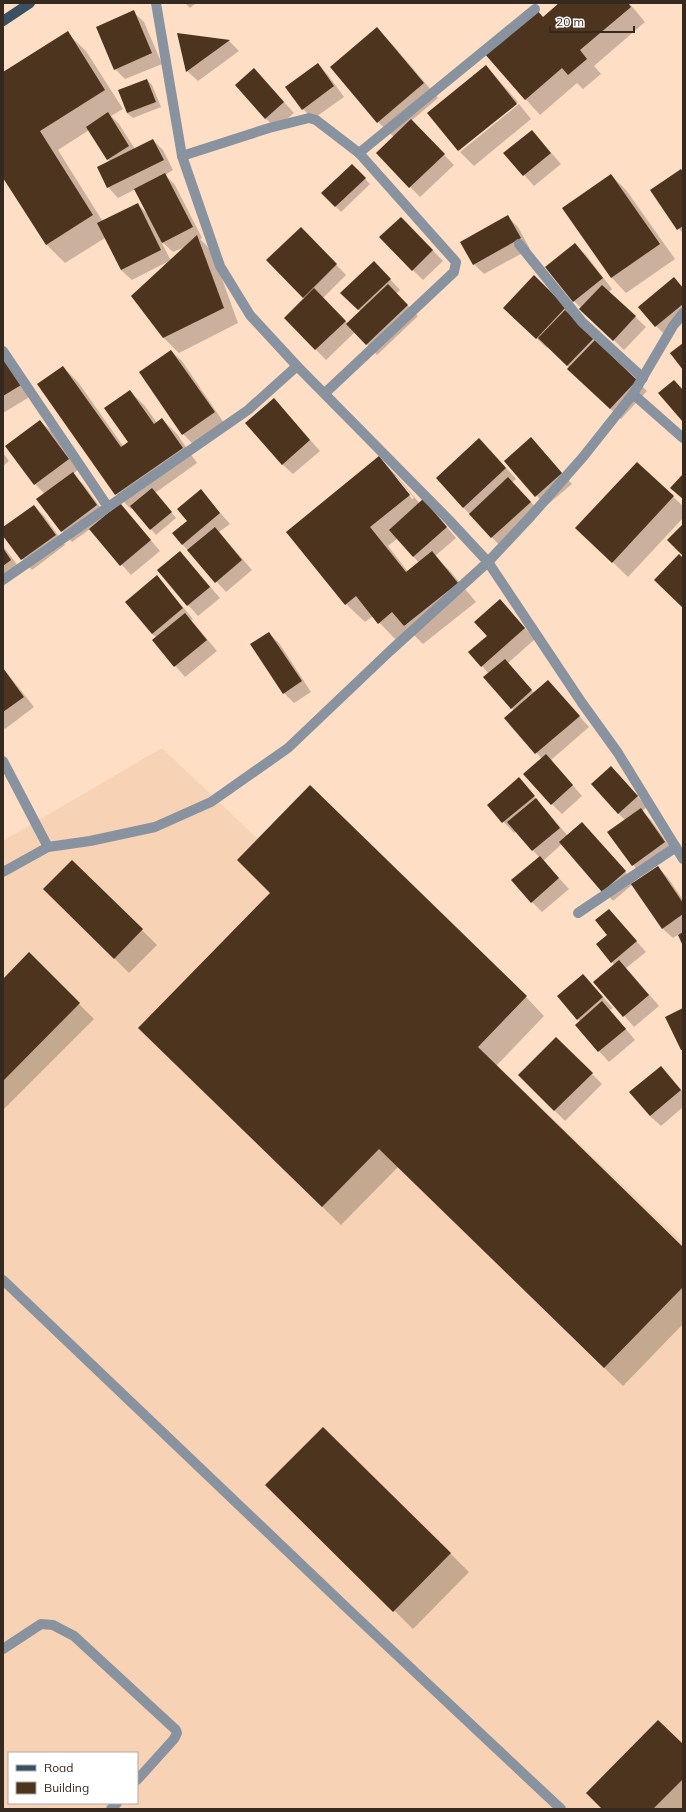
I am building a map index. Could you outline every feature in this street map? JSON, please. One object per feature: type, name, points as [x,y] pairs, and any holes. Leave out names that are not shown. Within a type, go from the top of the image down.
[{"type":"main road","points":[[3,21],[30,3]]},
{"type":"street","points":[[156,3],[182,156],[220,266],[250,315],[297,366],[449,520],[488,562],[582,703],[618,753],[683,859]]},
{"type":"street","points":[[359,153],[535,9]]},
{"type":"street","points":[[182,156],[269,128],[309,118],[324,125],[359,153],[453,257],[456,262],[456,270],[325,393]]},
{"type":"street","points":[[519,244],[582,322],[643,378]]},
{"type":"street","points":[[3,872],[48,847],[90,841],[156,827],[211,802],[288,748],[390,651],[488,562],[583,457],[633,394],[673,326],[683,313]]},
{"type":"street","points":[[3,351],[108,507]]},
{"type":"street","points":[[3,580],[248,410],[297,366]]},
{"type":"street","points":[[633,394],[683,438]]},
{"type":"street","points":[[3,761],[48,847]]},
{"type":"street","points":[[578,913],[676,847]]},
{"type":"street","points":[[3,1280],[560,1809]]},
{"type":"street","points":[[3,1649],[41,1624],[54,1625],[74,1636],[176,1730],[177,1733],[174,1739],[138,1779]]},
{"type":"shaded area","points":[[162,748],[683,1242],[683,1809],[3,1809],[3,841]]},
{"type":"building","points":[[559,3],[628,3],[631,7],[580,50],[587,59],[568,75],[562,68],[525,100],[484,53],[536,9],[543,17]]},
{"type":"building","points":[[134,10],[152,53],[114,70],[96,27]]},
{"type":"building","points":[[377,27],[424,83],[377,123],[330,67]]},
{"type":"building","points":[[68,31],[105,90],[40,131],[93,215],[46,245],[3,178],[3,72]]},
{"type":"building","points":[[177,33],[230,40],[186,72]]},
{"type":"building","points":[[318,63],[334,86],[302,110],[285,87]]},
{"type":"building","points":[[486,65],[517,104],[458,151],[427,113]]},
{"type":"building","points":[[254,68],[284,102],[265,119],[235,85]]},
{"type":"building","points":[[147,79],[156,102],[127,113],[118,90]]},
{"type":"building","points":[[108,112],[129,146],[107,160],[86,127]]},
{"type":"building","points":[[411,119],[445,154],[409,188],[376,153]]},
{"type":"building","points":[[532,130],[551,153],[523,176],[503,153]]},
{"type":"building","points":[[153,139],[164,160],[107,188],[97,167]]},
{"type":"building","points":[[352,164],[366,178],[335,207],[321,193]]},
{"type":"building","points":[[681,169],[683,172],[683,226],[677,230],[650,190]]},
{"type":"building","points":[[165,173],[193,227],[162,243],[134,189]]},
{"type":"building","points":[[611,174],[660,244],[611,278],[562,208]]},
{"type":"building","points":[[138,203],[161,250],[121,270],[97,223]]},
{"type":"building","points":[[508,215],[521,238],[473,265],[460,242]]},
{"type":"building","points":[[401,217],[433,250],[412,271],[379,237]]},
{"type":"building","points":[[301,227],[337,264],[303,298],[266,260]]},
{"type":"building","points":[[197,235],[224,308],[163,338],[131,296]]},
{"type":"building","points":[[575,243],[603,278],[573,302],[545,267]]},
{"type":"building","points":[[374,261],[391,279],[358,310],[340,293]]},
{"type":"building","points":[[534,275],[566,307],[536,339],[503,308]]},
{"type":"building","points":[[674,277],[683,288],[683,304],[655,327],[638,307]]},
{"type":"building","points":[[388,284],[408,305],[366,345],[346,324]]},
{"type":"building","points":[[602,285],[636,316],[613,341],[579,309]]},
{"type":"building","points":[[314,288],[346,321],[315,350],[284,318]]},
{"type":"building","points":[[565,310],[594,338],[567,366],[538,338]]},
{"type":"building","points":[[595,340],[637,380],[610,409],[567,369]]},
{"type":"building","points":[[683,343],[683,370],[670,353]]},
{"type":"building","points":[[171,350],[215,412],[182,435],[139,372]]},
{"type":"building","points":[[3,356],[21,385],[3,396]]},
{"type":"building","points":[[63,366],[121,447],[128,442],[104,408],[130,390],[154,424],[162,418],[183,448],[115,495],[37,384]]},
{"type":"building","points":[[674,380],[683,390],[683,422],[658,393]]},
{"type":"building","points":[[274,398],[310,440],[282,465],[245,423]]},
{"type":"building","points":[[40,420],[69,459],[34,485],[5,446]]},
{"type":"building","points":[[531,437],[562,473],[535,497],[504,461]]},
{"type":"building","points":[[479,438],[506,468],[463,508],[436,478]]},
{"type":"building","points":[[379,456],[410,495],[370,527],[406,572],[432,551],[458,583],[404,626],[392,612],[378,624],[356,596],[345,605],[286,532]]},
{"type":"building","points":[[637,462],[674,496],[612,563],[575,528]]},
{"type":"building","points":[[73,472],[97,505],[61,532],[36,499]]},
{"type":"building","points":[[683,474],[683,499],[670,488]]},
{"type":"building","points":[[508,477],[531,502],[491,538],[469,514]]},
{"type":"building","points":[[152,488],[172,512],[150,530],[130,506]]},
{"type":"building","points":[[201,489],[220,513],[182,545],[172,533],[187,521],[177,509]]},
{"type":"building","points":[[423,499],[447,527],[413,557],[389,530]]},
{"type":"building","points":[[120,503],[151,540],[120,566],[89,529]]},
{"type":"building","points":[[34,505],[56,535],[21,560],[3,536],[3,527]]},
{"type":"building","points":[[683,524],[683,556],[667,540]]},
{"type":"building","points":[[215,527],[242,560],[215,583],[187,550]]},
{"type":"building","points":[[3,548],[11,560],[3,566]]},
{"type":"building","points":[[180,551],[210,587],[187,606],[157,570]]},
{"type":"building","points":[[679,554],[683,558],[683,608],[654,580]]},
{"type":"building","points":[[157,575],[183,608],[152,634],[125,602]]},
{"type":"building","points":[[500,599],[525,628],[481,667],[468,652],[487,636],[474,622]]},
{"type":"building","points":[[185,613],[207,640],[174,667],[152,640]]},
{"type":"building","points":[[269,632],[302,681],[283,694],[250,644]]},
{"type":"building","points":[[505,659],[532,690],[511,709],[483,677]]},
{"type":"building","points":[[3,668],[24,697],[3,712]]},
{"type":"building","points":[[548,680],[580,716],[535,754],[504,718]]},
{"type":"building","points":[[546,754],[573,785],[551,805],[523,774]]},
{"type":"building","points":[[611,766],[638,796],[618,814],[591,784]]},
{"type":"building","points":[[519,777],[535,796],[502,823],[487,805]]},
{"type":"building","points":[[310,785],[527,996],[478,1047],[683,1247],[683,1287],[604,1368],[379,1149],[322,1207],[138,1028],[270,893],[237,860]]},
{"type":"building","points":[[536,798],[560,828],[532,851],[507,822]]},
{"type":"building","points":[[641,808],[665,842],[632,866],[607,832]]},
{"type":"building","points":[[582,822],[626,871],[602,892],[559,842]]},
{"type":"building","points":[[540,856],[559,878],[531,903],[511,880]]},
{"type":"building","points":[[72,860],[143,929],[114,959],[43,889]]},
{"type":"building","points":[[658,866],[683,903],[683,914],[662,929],[631,884]]},
{"type":"building","points":[[609,909],[637,941],[611,963],[596,944],[607,935],[595,920]]},
{"type":"building","points":[[683,932],[683,946],[678,935]]},
{"type":"building","points":[[29,952],[80,1003],[3,1081],[3,979]]},
{"type":"building","points":[[619,960],[649,995],[623,1017],[593,982]]},
{"type":"building","points":[[583,974],[603,997],[577,1020],[557,996]]},
{"type":"building","points":[[602,1001],[626,1029],[598,1052],[575,1025]]},
{"type":"building","points":[[683,1008],[683,1050],[681,1050],[665,1017]]},
{"type":"building","points":[[556,1037],[593,1073],[554,1111],[518,1075]]},
{"type":"building","points":[[661,1066],[681,1090],[650,1116],[629,1092]]},
{"type":"building","points":[[323,1427],[451,1553],[393,1612],[265,1485]]},
{"type":"building","points":[[658,1720],[683,1744],[683,1779],[653,1809],[602,1809],[586,1793]]}]
